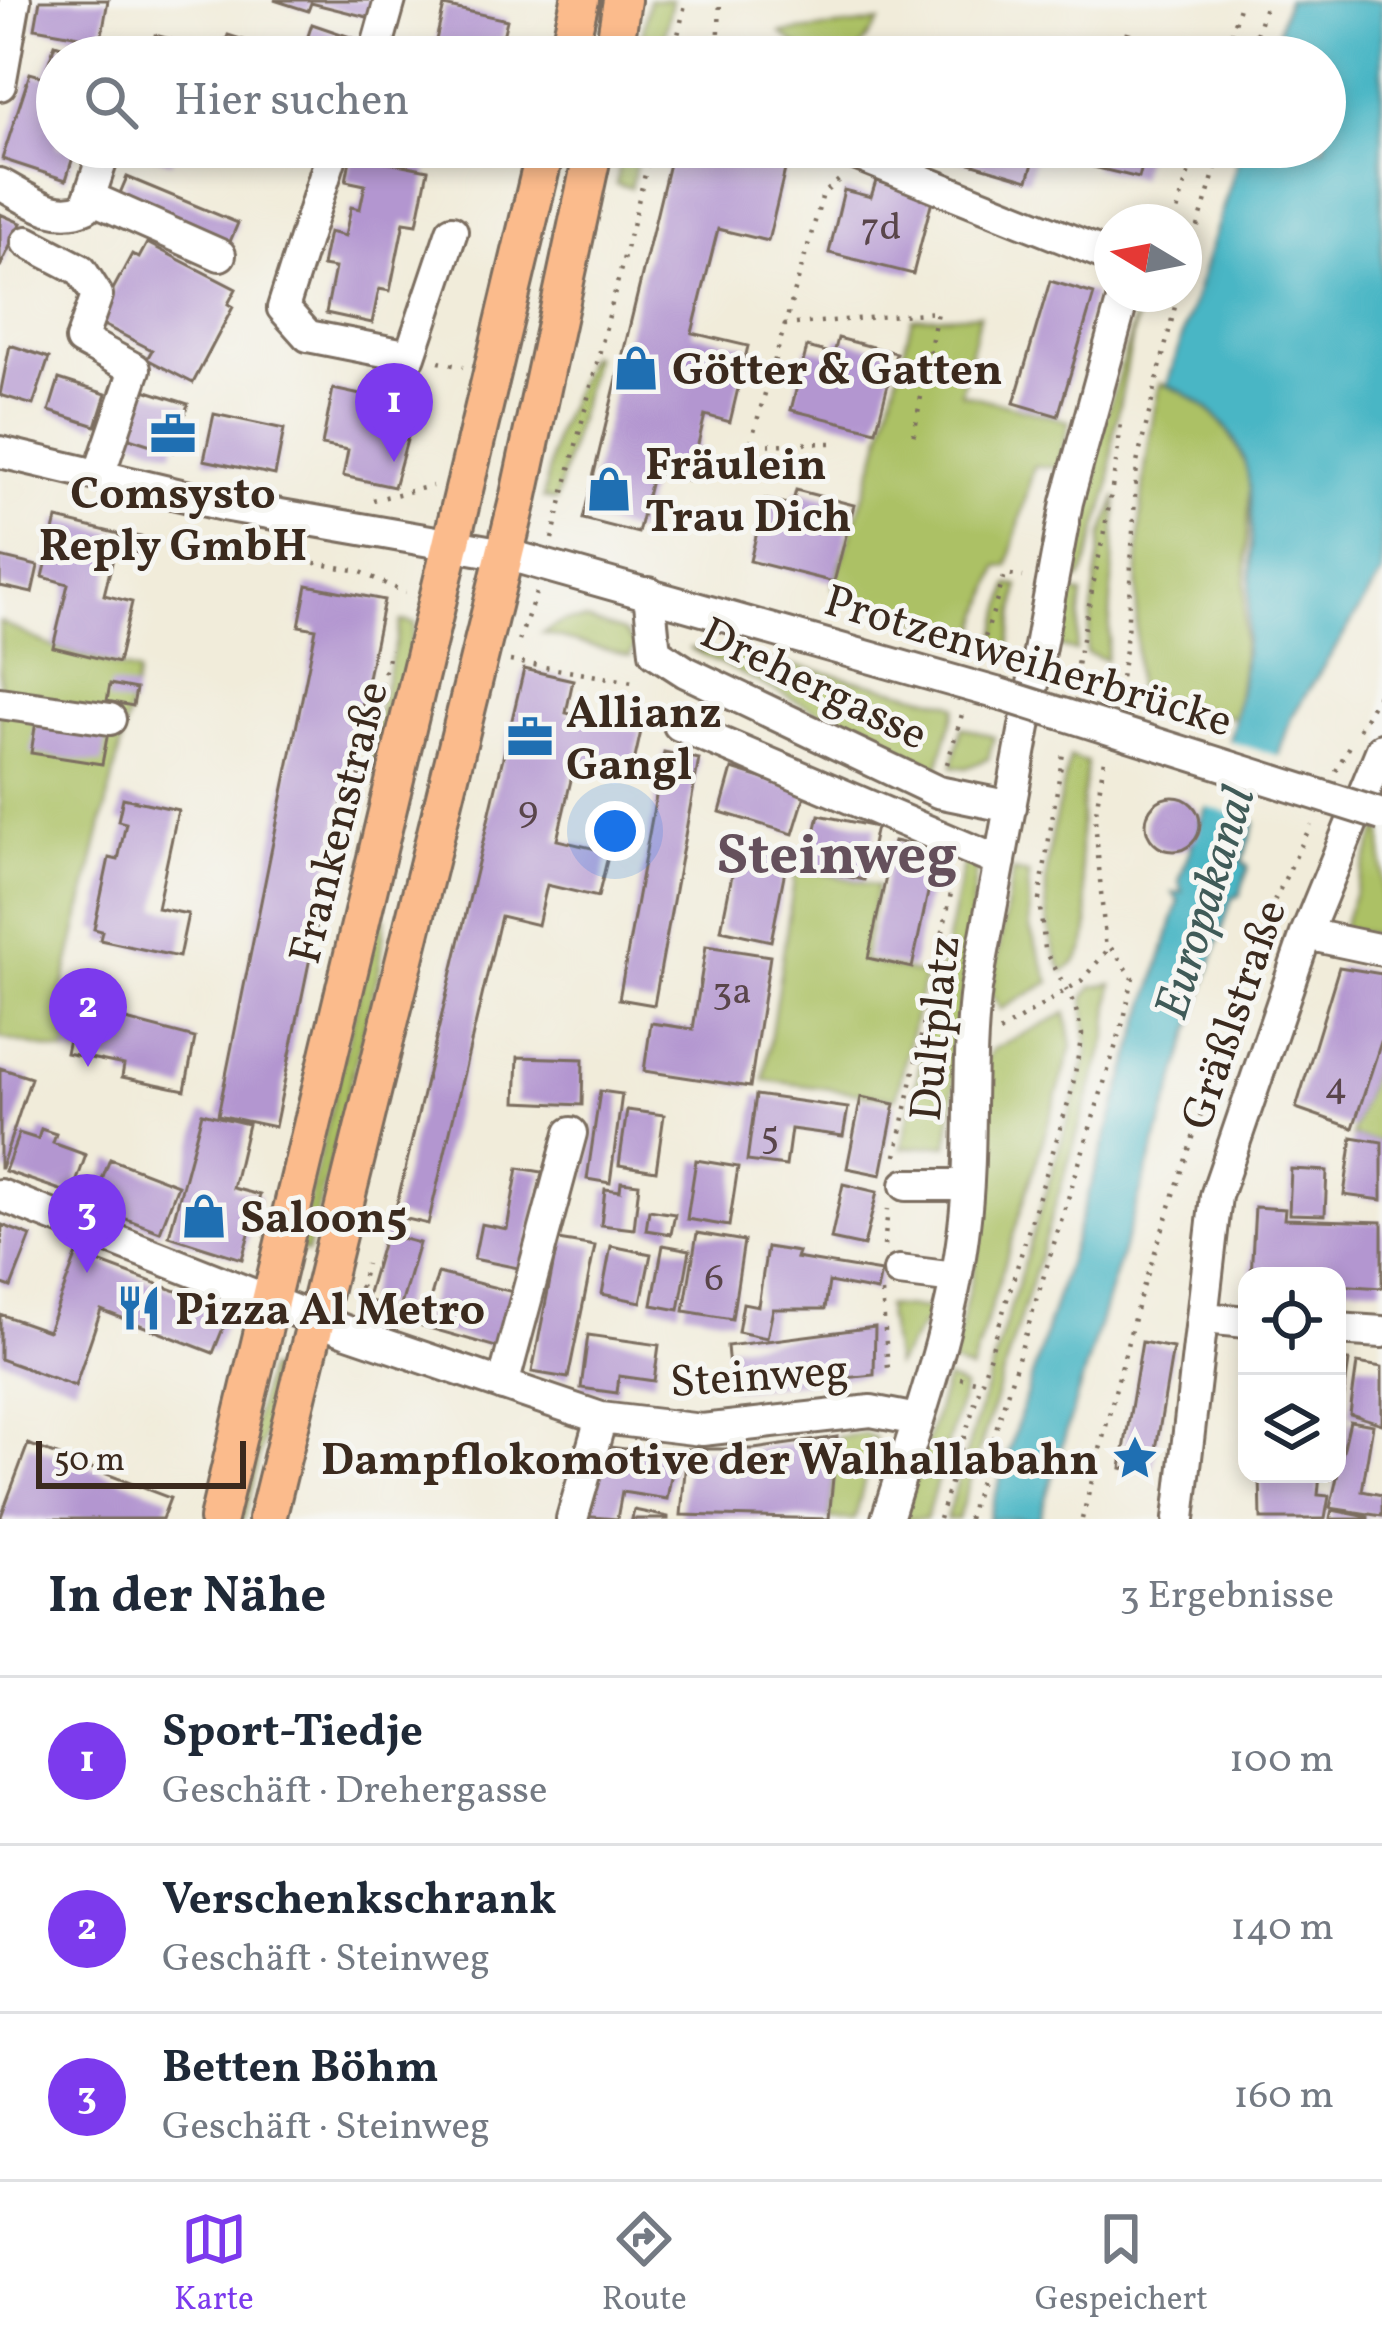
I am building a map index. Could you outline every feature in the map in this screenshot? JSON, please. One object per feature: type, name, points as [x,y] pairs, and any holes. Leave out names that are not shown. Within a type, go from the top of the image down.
[{"type":"main road","points":[[572,36],[580,0]]},
{"type":"main road","points":[[616,36],[622,0]]},
{"type":"main road","name":"Frankenstraße","points":[[218,1519],[455,544],[541,168]]},
{"type":"main road","points":[[267,1519],[505,554],[589,168]]},
{"type":"street","points":[[0,85],[15,0]]},
{"type":"street","points":[[380,36],[390,0]]},
{"type":"street","points":[[0,184],[50,211],[73,213],[86,207],[99,168]]},
{"type":"street","points":[[327,168],[283,308],[308,336],[410,356],[452,231]]},
{"type":"street","points":[[890,168],[1094,250]]},
{"type":"street","points":[[89,197],[220,255]]},
{"type":"street","points":[[27,242],[81,270],[97,295],[81,340],[135,369],[99,475]]},
{"type":"street","name":"Dultplatz","points":[[887,1519],[956,1278],[966,1184],[970,1038],[1000,862],[1026,803],[1066,502],[1119,312]]},
{"type":"street","name":"Drehergasse","points":[[0,452],[232,506],[505,554],[649,593],[655,652],[686,673],[938,792],[1026,803]]},
{"type":"street","name":"Protzenweiherbrücke","points":[[649,593],[984,689],[1382,815]]},
{"type":"street","points":[[0,704],[110,719]]},
{"type":"street","name":"Drehergasse","points":[[680,725],[1000,862]]},
{"type":"street","name":"Gräßlstraße","points":[[1180,1519],[1216,1196],[1306,934],[1382,749]]},
{"type":"street","points":[[1306,934],[1382,950]]},
{"type":"street","points":[[503,1384],[571,1133]]},
{"type":"street","points":[[906,1185],[966,1184]]},
{"type":"street","name":"Steinweg","points":[[0,1195],[272,1298],[315,1319],[601,1418],[701,1430],[871,1411],[917,1420]]},
{"type":"street","points":[[898,1271],[956,1278]]},
{"type":"street","points":[[1204,1318],[1238,1321]]},
{"type":"street","points":[[1346,1329],[1382,1332]]},
{"type":"street","points":[[572,1519],[601,1418]]},
{"type":"path","points":[[678,36],[686,0]]},
{"type":"path","points":[[719,36],[720,0]]},
{"type":"path","points":[[1230,36],[1241,0]]},
{"type":"path","points":[[1256,36],[1267,0]]},
{"type":"path","points":[[544,565],[647,168]]},
{"type":"path","points":[[1179,204],[1190,168]]},
{"type":"path","points":[[1202,213],[1216,168]]},
{"type":"path","points":[[831,443],[750,445],[823,194],[836,179],[852,183]]},
{"type":"path","points":[[1121,688],[1137,463],[1173,312]]},
{"type":"path","points":[[784,325],[937,313],[912,444]]},
{"type":"path","points":[[939,1519],[1072,1090],[1082,1034],[1045,949],[1039,900],[1066,716],[1099,540],[1114,492],[1122,414]]},
{"type":"path","points":[[232,506],[260,553],[359,572],[404,592]]},
{"type":"path","points":[[938,792],[984,689],[995,606]]},
{"type":"path","points":[[510,661],[638,682]]},
{"type":"path","points":[[1052,757],[1066,716]]},
{"type":"path","points":[[970,1038],[1007,1029],[1097,966],[1107,943],[1095,819],[1103,762]]},
{"type":"path","points":[[1026,803],[1054,803]]},
{"type":"path","points":[[898,1139],[961,848]]},
{"type":"path","points":[[1082,1519],[1138,1303],[1267,918]]},
{"type":"path","points":[[968,1519],[1124,1019],[1133,977],[1107,943]]},
{"type":"green space","points":[[649,0],[672,0],[664,36],[642,36]]},
{"type":"green space","points":[[879,22],[869,36],[781,33]]},
{"type":"green space","points":[[619,168],[635,168],[631,188],[616,184]]},
{"type":"green space","points":[[1137,313],[1113,438],[1110,485],[1085,571],[1080,579],[1069,580],[1085,489]]},
{"type":"green space","points":[[980,314],[961,393],[1069,421],[1059,467],[1034,466],[1008,566],[998,567],[974,640],[833,588],[875,461],[912,318]]},
{"type":"green space","points":[[589,355],[594,357],[556,501],[543,498],[555,435]]},
{"type":"green space","points":[[1160,383],[1192,398],[1217,419],[1236,446],[1250,479],[1242,667],[1235,718],[1136,691],[1142,497]]},
{"type":"green space","points":[[1117,496],[1106,660],[1086,653],[1102,537]]},
{"type":"green space","points":[[1009,585],[1019,586],[1007,660],[993,647]]},
{"type":"green space","points":[[1067,590],[1082,595],[1076,651],[1058,646]]},
{"type":"green space","points":[[587,620],[624,632],[635,645],[630,656],[542,633],[564,621]]},
{"type":"green space","points":[[401,621],[415,623],[399,702],[368,773],[363,772]]},
{"type":"green space","points":[[0,622],[53,647],[138,673],[61,996],[69,1006],[66,1053],[0,1038]]},
{"type":"green space","points":[[689,648],[811,669],[950,703],[956,707],[937,770]]},
{"type":"green space","points":[[962,727],[994,737],[988,759],[966,768],[952,766]]},
{"type":"green space","points":[[1070,757],[1087,762],[1080,845],[1088,920],[1084,949],[1063,971],[1047,918],[1046,891],[1051,838]]},
{"type":"green space","points":[[1378,829],[1382,831],[1382,936],[1342,928]]},
{"type":"green space","points":[[964,861],[976,867],[948,1145],[902,1148]]},
{"type":"green space","points":[[796,867],[877,886],[863,961],[925,975],[896,1098],[764,1080]]},
{"type":"green space","points":[[1013,871],[1028,874],[1030,929],[1050,982],[1001,1009],[991,994]]},
{"type":"green space","points":[[378,917],[385,918],[380,966],[307,1252],[297,1249]]},
{"type":"green space","points":[[1112,984],[1107,1038],[958,1519],[946,1519],[1088,1053],[1084,998],[1092,987]]},
{"type":"green space","points":[[1066,1013],[1072,1047],[971,1371],[952,1363],[982,1233],[984,1063],[992,1050]]},
{"type":"green space","points":[[1382,1039],[1382,1142],[1352,1137]]},
{"type":"green space","points":[[886,1306],[933,1309],[895,1366]]},
{"type":"green space","points":[[267,1369],[279,1373],[244,1519],[231,1519]]},
{"type":"green space","points":[[947,1379],[964,1388],[926,1519],[902,1519]]},
{"type":"green space","points":[[865,1434],[875,1438],[855,1519],[829,1519],[837,1437]]},
{"type":"water","name":"Europakanal","points":[[1287,0],[1382,0],[1382,574],[1291,718],[1242,862],[1248,867],[1240,895],[1232,898],[1039,1519],[988,1519],[1179,901],[1173,893],[1183,892],[1179,882],[1222,764],[1239,697],[1252,542],[1247,472],[1234,438],[1218,418],[1167,385],[1190,312],[1202,312],[1202,274],[1235,168],[1346,168],[1346,36],[1276,36]]},
{"type":"pier","points":[[1222,739],[1282,757],[1261,822],[1202,805]]},
{"type":"building","points":[[40,0],[108,0],[102,36],[35,28]]},
{"type":"building","points":[[274,0],[376,0],[371,18],[311,3],[308,11]]},
{"type":"building","points":[[444,6],[507,20],[503,36],[437,36]]},
{"type":"building","points":[[312,24],[347,36],[308,36]]},
{"type":"building","points":[[30,73],[36,75],[36,168],[70,168],[66,180],[2,159]]},
{"type":"building","points":[[348,168],[428,170],[417,224],[404,222],[390,291],[379,289],[372,323],[326,313],[335,268],[322,266],[329,232],[345,236],[351,207],[360,209],[365,185],[346,181]]},
{"type":"building","points":[[668,168],[785,168],[768,241],[718,229],[692,333],[748,346],[730,422],[705,415],[689,481],[653,472],[638,533],[583,519]]},
{"type":"building","points":[[987,168],[1032,168],[1028,180]]},
{"type":"building","points":[[1097,168],[1142,168],[1139,178]]},
{"type":"building","points":[[127,177],[238,223],[229,244],[118,198]]},
{"type":"building","points":[[876,181],[933,196],[913,274],[829,253],[844,190],[871,197]]},
{"type":"building","points":[[0,214],[21,223],[0,267]]},
{"type":"building","points":[[147,243],[236,289],[228,304],[233,307],[193,383],[147,359],[152,350],[96,321],[132,254],[139,258]]},
{"type":"building","points":[[1050,281],[1094,294],[1058,416],[1014,403]]},
{"type":"building","points":[[838,338],[896,353],[876,431],[791,410],[807,347],[834,354]]},
{"type":"building","points":[[10,345],[49,358],[33,405],[0,395]]},
{"type":"building","points":[[59,379],[106,394],[96,426],[49,411]]},
{"type":"building","points":[[368,382],[420,393],[394,487],[343,476],[348,450],[322,445],[333,389],[365,396]]},
{"type":"building","points":[[141,389],[188,404],[173,452],[126,437]]},
{"type":"building","points":[[214,414],[284,429],[275,475],[204,460]]},
{"type":"building","points":[[796,490],[854,505],[834,582],[750,561],[765,499],[792,505]]},
{"type":"building","points":[[57,519],[119,534],[104,595],[132,602],[118,663],[53,647],[68,584],[43,577]]},
{"type":"building","points":[[125,534],[151,539],[148,555],[122,550]]},
{"type":"building","points":[[0,557],[38,566],[32,593],[0,586]]},
{"type":"building","points":[[307,585],[384,600],[275,1127],[218,1115],[316,629],[299,626]]},
{"type":"building","points":[[524,669],[573,680],[566,713],[641,731],[631,776],[575,763],[557,840],[609,852],[598,897],[547,885],[538,925],[501,916],[428,1224],[394,1216]]},
{"type":"building","points":[[110,684],[136,689],[133,706],[107,701]]},
{"type":"building","points":[[36,721],[108,732],[102,764],[31,753]]},
{"type":"building","points":[[664,752],[699,759],[654,1005],[619,999]]},
{"type":"building","points":[[732,769],[806,792],[793,834],[720,812]]},
{"type":"building","points":[[1173,797],[1192,805],[1200,824],[1192,843],[1173,851],[1154,843],[1146,824],[1154,805]]},
{"type":"building","points":[[123,798],[178,810],[157,908],[188,914],[179,957],[100,940],[102,931],[94,929],[109,858],[118,860],[126,823],[118,821]]},
{"type":"building","points":[[819,815],[876,827],[864,880],[807,868]]},
{"type":"building","points":[[894,841],[937,850],[912,968],[868,958]]},
{"type":"building","points":[[738,845],[788,855],[771,941],[721,930]]},
{"type":"building","points":[[706,946],[770,956],[750,1087],[644,1071],[651,1023],[693,1029]]},
{"type":"building","points":[[1339,967],[1382,974],[1382,1039],[1353,1128],[1296,1108]]},
{"type":"building","points":[[76,1007],[195,1038],[185,1090],[122,1077],[124,1065],[66,1053]]},
{"type":"building","points":[[518,1057],[583,1059],[582,1105],[516,1102]]},
{"type":"building","points":[[0,1068],[31,1078],[1,1168],[0,1168]]},
{"type":"building","points":[[600,1091],[622,1094],[610,1183],[587,1179]]},
{"type":"building","points":[[756,1095],[848,1108],[843,1136],[791,1129],[786,1166],[747,1161]]},
{"type":"building","points":[[861,1097],[895,1104],[881,1175],[847,1168]]},
{"type":"building","points":[[627,1110],[664,1115],[656,1171],[619,1165]]},
{"type":"building","points":[[202,1113],[248,1124],[233,1188],[260,1195],[242,1259],[169,1236]]},
{"type":"building","points":[[41,1129],[56,1134],[53,1143],[86,1155],[72,1194],[5,1171],[19,1133],[38,1139]]},
{"type":"building","points":[[1352,1137],[1382,1142],[1382,1200],[1344,1195]]},
{"type":"building","points":[[110,1159],[178,1185],[160,1232],[92,1206]]},
{"type":"building","points":[[696,1160],[738,1167],[729,1226],[687,1219]]},
{"type":"building","points":[[518,1168],[542,1172],[523,1269],[474,1259],[481,1224],[507,1229]]},
{"type":"building","points":[[1291,1169],[1327,1171],[1325,1215],[1289,1214]]},
{"type":"building","points":[[621,1182],[639,1184],[634,1229],[601,1225],[605,1189],[620,1191]]},
{"type":"building","points":[[843,1184],[877,1192],[864,1246],[831,1239]]},
{"type":"building","points":[[1255,1207],[1285,1209],[1284,1219],[1382,1222],[1382,1288],[1346,1286],[1346,1267],[1252,1267]]},
{"type":"building","points":[[649,1210],[675,1214],[671,1234],[646,1230]]},
{"type":"building","points":[[2,1225],[31,1236],[11,1287],[0,1283]]},
{"type":"building","points":[[697,1233],[744,1241],[732,1319],[684,1311]]},
{"type":"building","points":[[385,1234],[419,1243],[400,1309],[366,1300]]},
{"type":"building","points":[[558,1240],[595,1246],[568,1378],[532,1372]]},
{"type":"building","points":[[663,1245],[690,1250],[679,1310],[652,1305]]},
{"type":"building","points":[[611,1246],[651,1254],[641,1302],[602,1294]]},
{"type":"building","points":[[767,1247],[798,1252],[796,1258],[881,1272],[877,1291],[829,1282],[825,1309],[773,1309],[767,1338],[738,1332],[743,1303],[758,1306]]},
{"type":"building","points":[[77,1254],[230,1311],[213,1353],[101,1310],[75,1386],[0,1359],[0,1314],[48,1331]]},
{"type":"building","points":[[438,1273],[517,1293],[503,1349],[422,1326]]},
{"type":"building","points":[[875,1327],[874,1375],[731,1390],[727,1346]]},
{"type":"building","points":[[588,1335],[659,1345],[654,1381],[619,1376],[617,1393],[581,1388]]},
{"type":"building","points":[[1142,1342],[1173,1348],[1152,1473],[1121,1468]]},
{"type":"building","points":[[1357,1363],[1382,1367],[1382,1424],[1350,1414]]},
{"type":"building","points":[[1350,1421],[1373,1425],[1362,1491],[1382,1495],[1382,1516],[1330,1508],[1336,1483],[1346,1483]]},
{"type":"building","points":[[837,1437],[829,1519],[681,1515],[687,1449],[754,1449]]},
{"type":"building","points":[[28,1444],[170,1498],[162,1519],[0,1519]]},
{"type":"building","points":[[601,1446],[675,1455],[667,1499],[622,1492],[617,1519],[580,1516]]},
{"type":"building","points":[[1260,1483],[1319,1483],[1318,1495],[1329,1496],[1325,1519],[1261,1519]]},
{"type":"building","points":[[634,1510],[668,1517],[668,1519],[632,1519]]},
{"type":"building","points":[[1332,1510],[1368,1517],[1368,1519],[1330,1519]]},
{"type":"place","name":"Götter & Gatten","points":[[636,368]]},
{"type":"place","name":"Comsysto Reply GmbH","points":[[173,434]]},
{"type":"place","name":"Sport-Tiedje","points":[[394,462]]},
{"type":"place","name":"Fräulein Trau Dich","points":[[609,489]]},
{"type":"place","name":"Allianz Gangl","points":[[530,737]]},
{"type":"place","name":"Verschenkschrank","points":[[88,1067]]},
{"type":"place","name":"Saloon5","points":[[204,1216]]},
{"type":"place","name":"Betten Böhm","points":[[87,1273]]},
{"type":"place","name":"Pizza Al Metro","points":[[139,1308]]},
{"type":"place","name":"Dampflokomotive der Walhallabahn","points":[[1135,1458]]},
{"type":"district","name":"Steinweg","points":[[837,853]]}]
